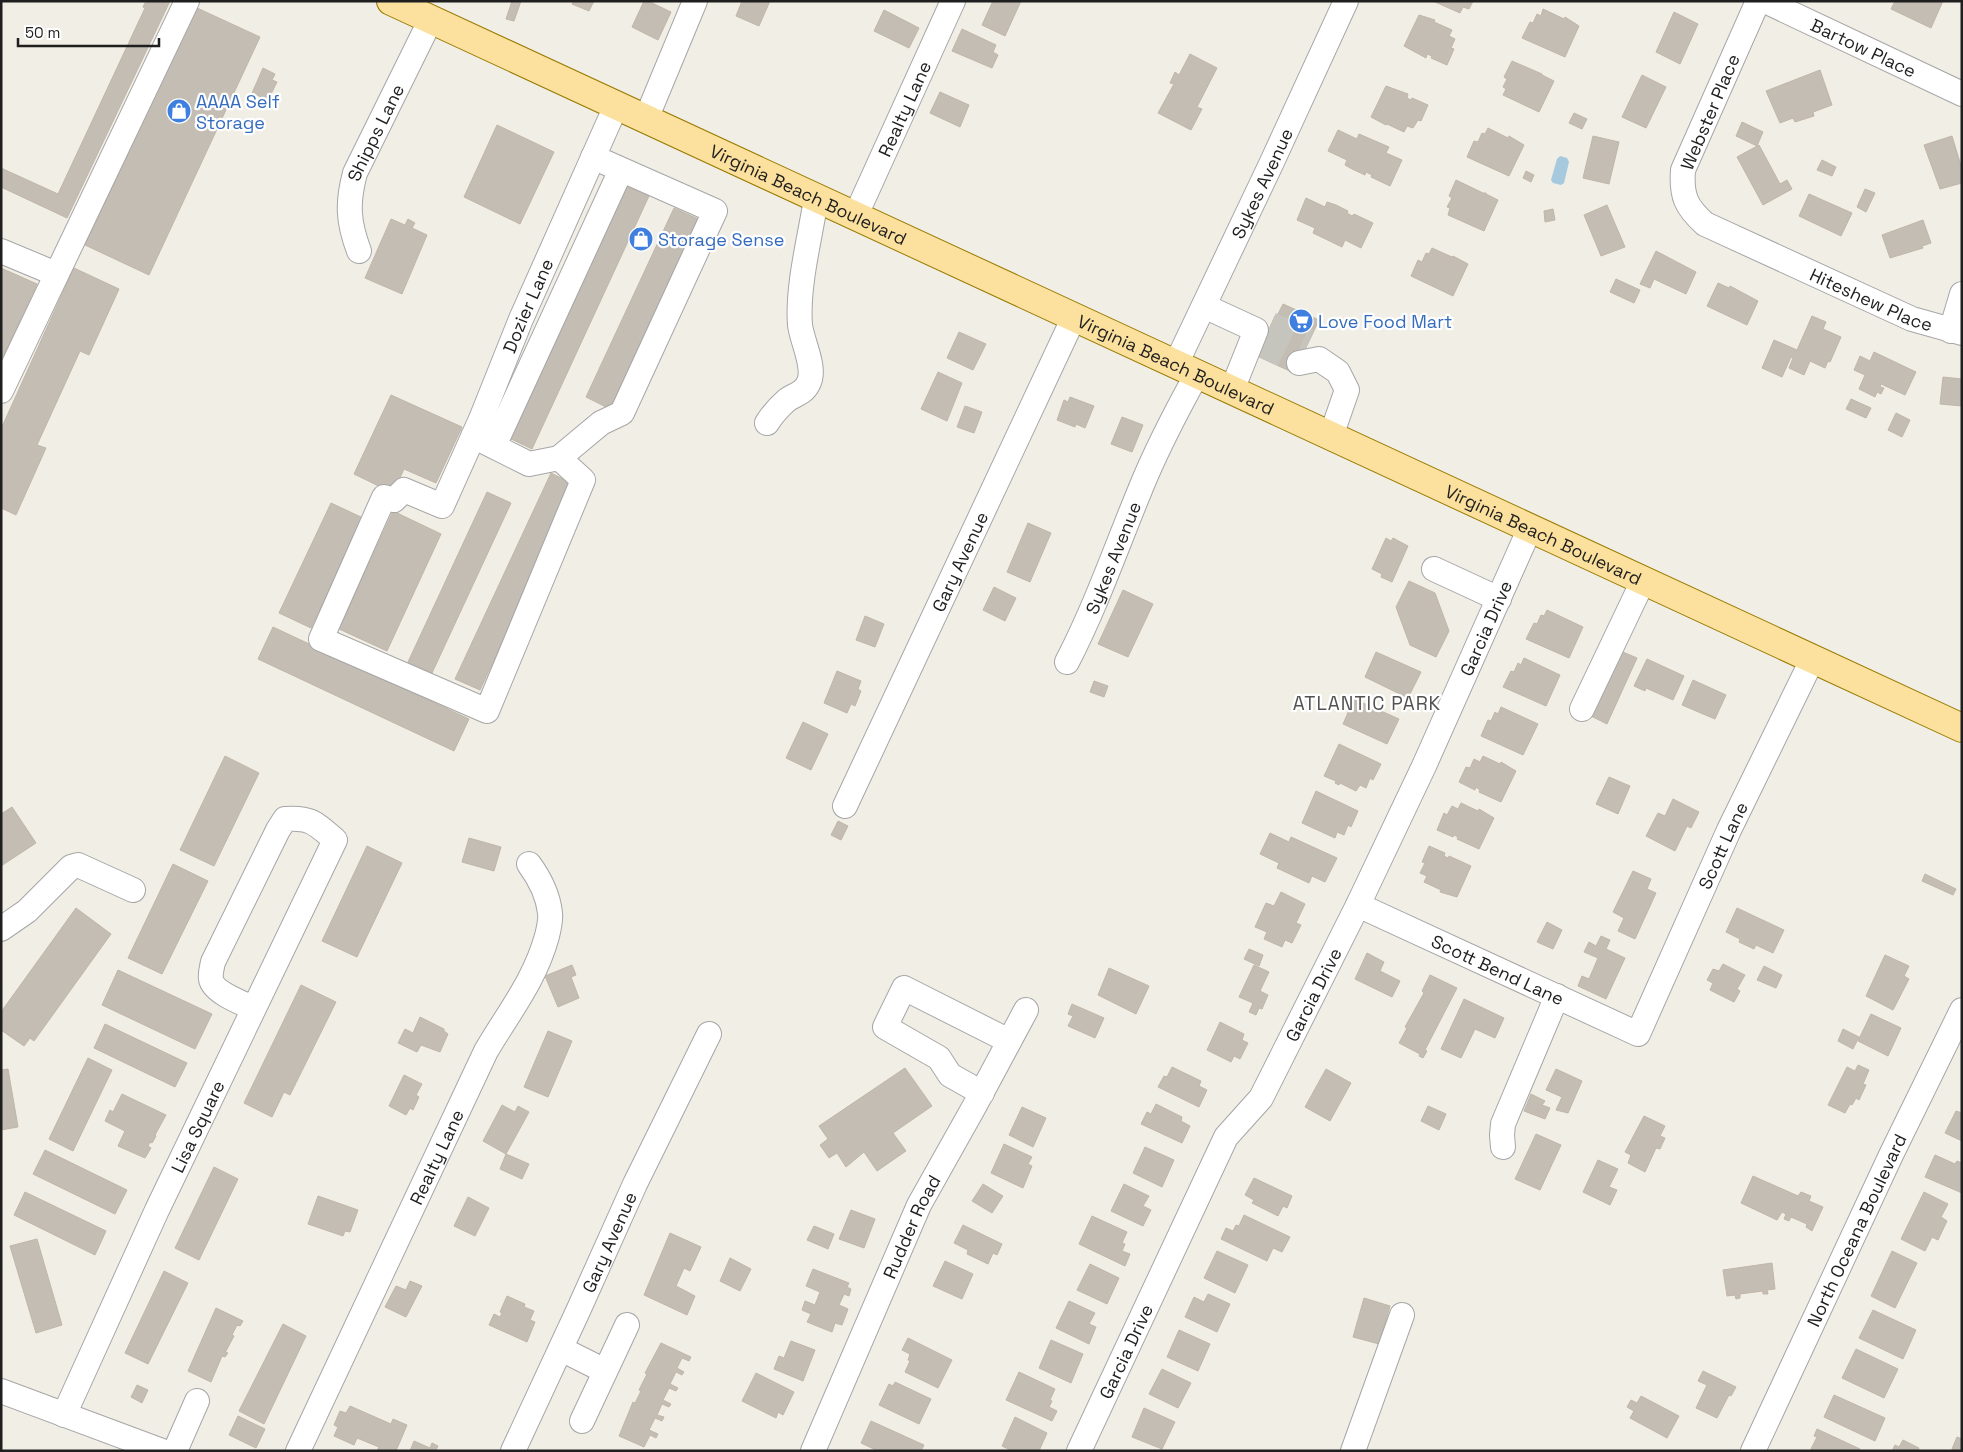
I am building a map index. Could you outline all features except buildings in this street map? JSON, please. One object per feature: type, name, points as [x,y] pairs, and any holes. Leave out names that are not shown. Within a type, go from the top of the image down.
[{"type":"main road","name":"Virginia Beach Boulevard","points":[[410,8],[855,217],[1962,728]]},
{"type":"street","points":[[1,391],[187,1]]},
{"type":"street","points":[[646,120],[695,1]]},
{"type":"street","name":"Realty Lane","points":[[855,217],[953,1]]},
{"type":"street","name":"Sykes Avenue","points":[[1067,662],[1104,583],[1140,488],[1166,430],[1204,306],[1346,1]]},
{"type":"street","name":"Webster Place","points":[[1758,1],[1683,170],[1682,184],[1685,199],[1692,212],[1705,224],[1783,259]]},
{"type":"street","name":"Bartow Place","points":[[1765,1],[1962,94]]},
{"type":"street","name":"Shipps Lane","points":[[359,251],[352,232],[349,212],[350,192],[410,8]]},
{"type":"street","name":"Dozier Lane","points":[[559,458],[584,480],[487,710],[321,639],[384,497],[394,500],[404,490],[442,506],[483,441],[521,319],[616,106]]},
{"type":"street","points":[[593,157],[715,211],[622,413],[601,423],[559,458],[529,464],[483,441],[621,170]]},
{"type":"street","points":[[767,423],[781,406],[808,385],[812,375],[800,326],[800,300],[816,198]]},
{"type":"street","points":[[1,251],[56,274]]},
{"type":"street","name":"Hiteshew Place","points":[[1783,259],[1912,319],[1956,332]]},
{"type":"street","points":[[1956,332],[1962,294]]},
{"type":"street","points":[[1204,306],[1263,333],[1232,390]]},
{"type":"street","name":"Gary Avenue","points":[[845,806],[1074,317]]},
{"type":"street","points":[[1309,354],[1338,372],[1347,390],[1331,436]]},
{"type":"street","name":"Garcia Drive","points":[[1079,1451],[1226,1137],[1261,1098],[1358,905],[1424,766],[1530,528]]},
{"type":"street","points":[[1434,569],[1499,599]]},
{"type":"street","points":[[1582,709],[1643,581]]},
{"type":"street","name":"Scott Lane","points":[[1638,1034],[1729,830],[1812,660]]},
{"type":"street","name":"Lisa Square","points":[[64,1415],[157,1210],[335,840],[313,822],[299,818],[285,819],[278,830],[213,962],[210,978],[213,984],[225,994],[253,1008]]},
{"type":"street","name":"Realty Lane","points":[[298,1451],[486,1051],[505,1018],[530,982],[541,957],[551,915],[547,895],[529,864]]},
{"type":"street","points":[[1,929],[27,911],[71,867],[78,865],[132,890]]},
{"type":"street","name":"Scott Bend Lane","points":[[1358,905],[1638,1034]]},
{"type":"street","points":[[982,1093],[950,1075],[939,1058],[885,1027],[904,988],[1009,1041]]},
{"type":"street","points":[[1503,1147],[1503,1124],[1557,996]]},
{"type":"street","name":"Rudder Road","points":[[813,1451],[919,1205],[1026,1010]]},
{"type":"street","name":"North Oceana Boulevard","points":[[1753,1451],[1962,1010]]},
{"type":"street","name":"Gary Avenue","points":[[513,1451],[635,1184],[710,1034]]},
{"type":"street","points":[[1354,1451],[1402,1315]]},
{"type":"street","points":[[582,1421],[627,1325]]},
{"type":"street","points":[[561,1349],[605,1370]]},
{"type":"street","points":[[1,1391],[162,1451]]},
{"type":"street","points":[[175,1451],[197,1401]]},
{"type":"water","points":[[1560,156],[1567,158],[1569,162],[1564,183],[1561,185],[1553,183],[1551,180],[1557,159]]},
{"type":"tunnel","points":[[1271,324],[1309,341]]},
{"type":"tunnel","points":[[1261,345],[1299,363]]},
{"type":"place","name":"AAAA Self Storage","points":[[179,111]]},
{"type":"place","name":"Storage Sense","points":[[641,239]]},
{"type":"place","name":"Love Food Mart","points":[[1301,321]]},
{"type":"district","name":"ATLANTIC PARK","points":[[1367,703]]}]
